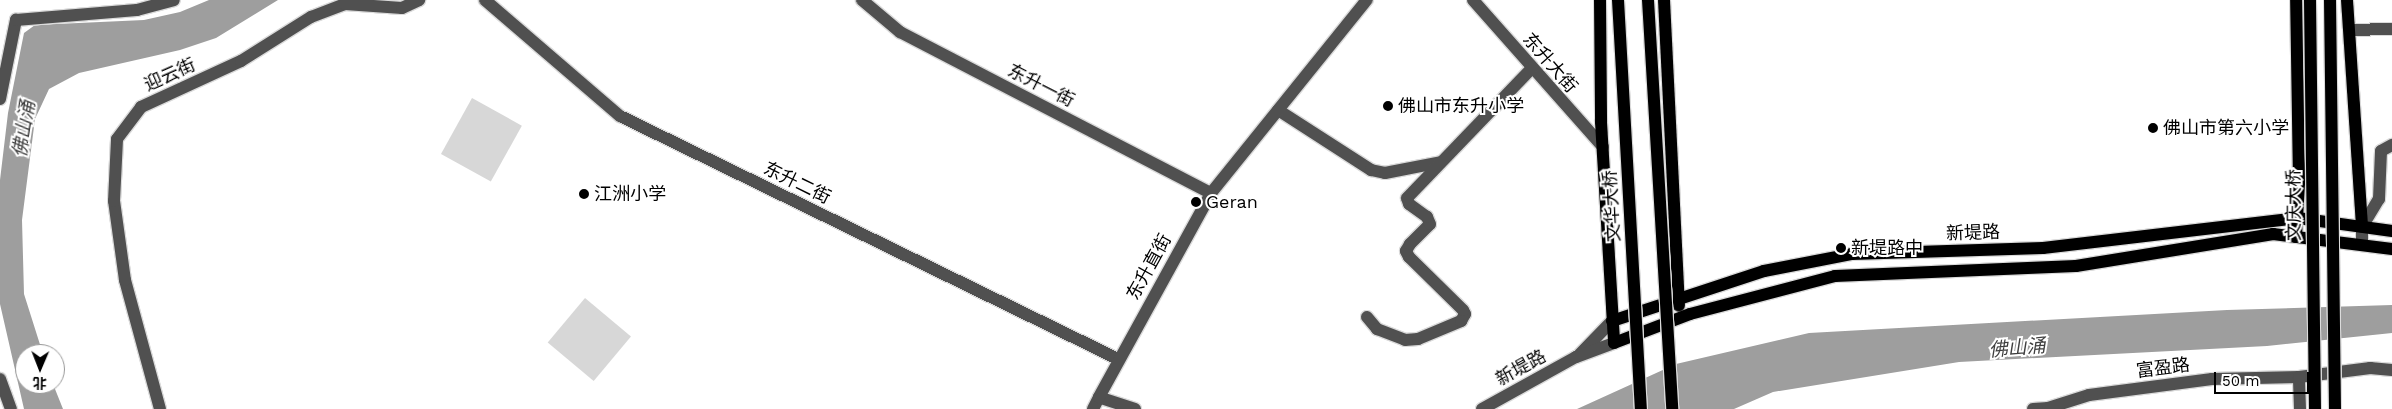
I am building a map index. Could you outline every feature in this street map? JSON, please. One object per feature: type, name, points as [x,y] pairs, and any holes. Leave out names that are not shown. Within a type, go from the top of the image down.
[{"type":"main road","points":[[1600,0],[1603,147],[1614,343]]},
{"type":"main road","name":"文华大桥","points":[[1618,0],[1641,409]]},
{"type":"main road","points":[[1648,0],[1672,409]]},
{"type":"main road","points":[[1664,0],[1679,318]]},
{"type":"main road","points":[[2296,0],[2298,218],[2296,237]]},
{"type":"main road","name":"文庆大桥","points":[[2310,0],[2315,409]]},
{"type":"main road","points":[[2330,0],[2335,409]]},
{"type":"main road","points":[[2347,0],[2362,227]]},
{"type":"main road","name":"新堤路","points":[[1612,322],[1764,271],[1852,254],[2043,248],[2298,218],[2392,231]]},
{"type":"main road","name":"新堤路","points":[[1614,343],[1679,318],[1759,293],[1835,276],[2076,266],[2273,234],[2362,244],[2392,250]]},
{"type":"street","points":[[0,99],[16,20],[137,10],[174,0]]},
{"type":"street","name":"迎云街","points":[[160,409],[125,280],[114,201],[117,139],[141,107],[241,61],[311,17],[346,4],[402,8],[419,0]]},
{"type":"street","name":"东升二街","points":[[485,0],[620,116],[1118,359]]},
{"type":"street","name":"东升一街","points":[[862,0],[900,32],[1211,193]]},
{"type":"street","name":"东升直街","points":[[1099,396],[1211,193],[1367,0]]},
{"type":"street","name":"东升大街","points":[[1473,0],[1531,69],[1603,147]]},
{"type":"street","points":[[2350,30],[2392,29]]},
{"type":"street","points":[[1367,317],[1377,329],[1405,340],[1418,339],[1461,321],[1465,314],[1408,257],[1406,251],[1430,224],[1427,217],[1409,204],[1407,198],[1531,69]]},
{"type":"street","points":[[1278,110],[1371,170],[1385,173],[1441,162]]},
{"type":"street","points":[[2362,244],[2362,227],[2379,199],[2381,151],[2392,145]]},
{"type":"street","name":"新堤路","points":[[1576,357],[1612,322]]},
{"type":"street","name":"新堤路","points":[[1482,409],[1576,357],[1614,343]]},
{"type":"street","name":"富盈路","points":[[2033,409],[2048,408],[2089,395],[2203,380],[2299,376],[2370,368],[2392,370]]},
{"type":"street","points":[[2299,376],[2300,409]]},
{"type":"street","points":[[0,379],[11,409]]},
{"type":"street","points":[[1093,409],[1099,396],[1135,409]]},
{"type":"shaded area","points":[[472,98],[522,126],[491,182],[441,154]]},
{"type":"shaded area","points":[[585,298],[631,337],[594,381],[548,342]]},
{"type":"water","name":"佛山涌","points":[[209,0],[278,0],[216,38],[180,50],[79,73],[49,89],[35,119],[22,220],[24,294],[40,344],[15,344],[15,370],[0,304],[0,180],[8,113],[24,33],[35,25],[144,20],[180,12]]},
{"type":"water","name":"佛山涌","points":[[2392,305],[2392,333],[2267,346],[1959,362],[1773,392],[1734,409],[1577,409],[1676,364],[1809,333],[2227,310]]},
{"type":"water","points":[[21,394],[57,394],[63,409],[24,409]]},
{"type":"place","name":"佛山市东升小学","points":[[1388,106]]},
{"type":"place","name":"佛山市第六小学","points":[[2153,128]]},
{"type":"place","name":"江洲小学","points":[[584,194]]},
{"type":"place","name":"Geran","points":[[1196,202]]},
{"type":"place","name":"新堤路中","points":[[1841,248]]}]
